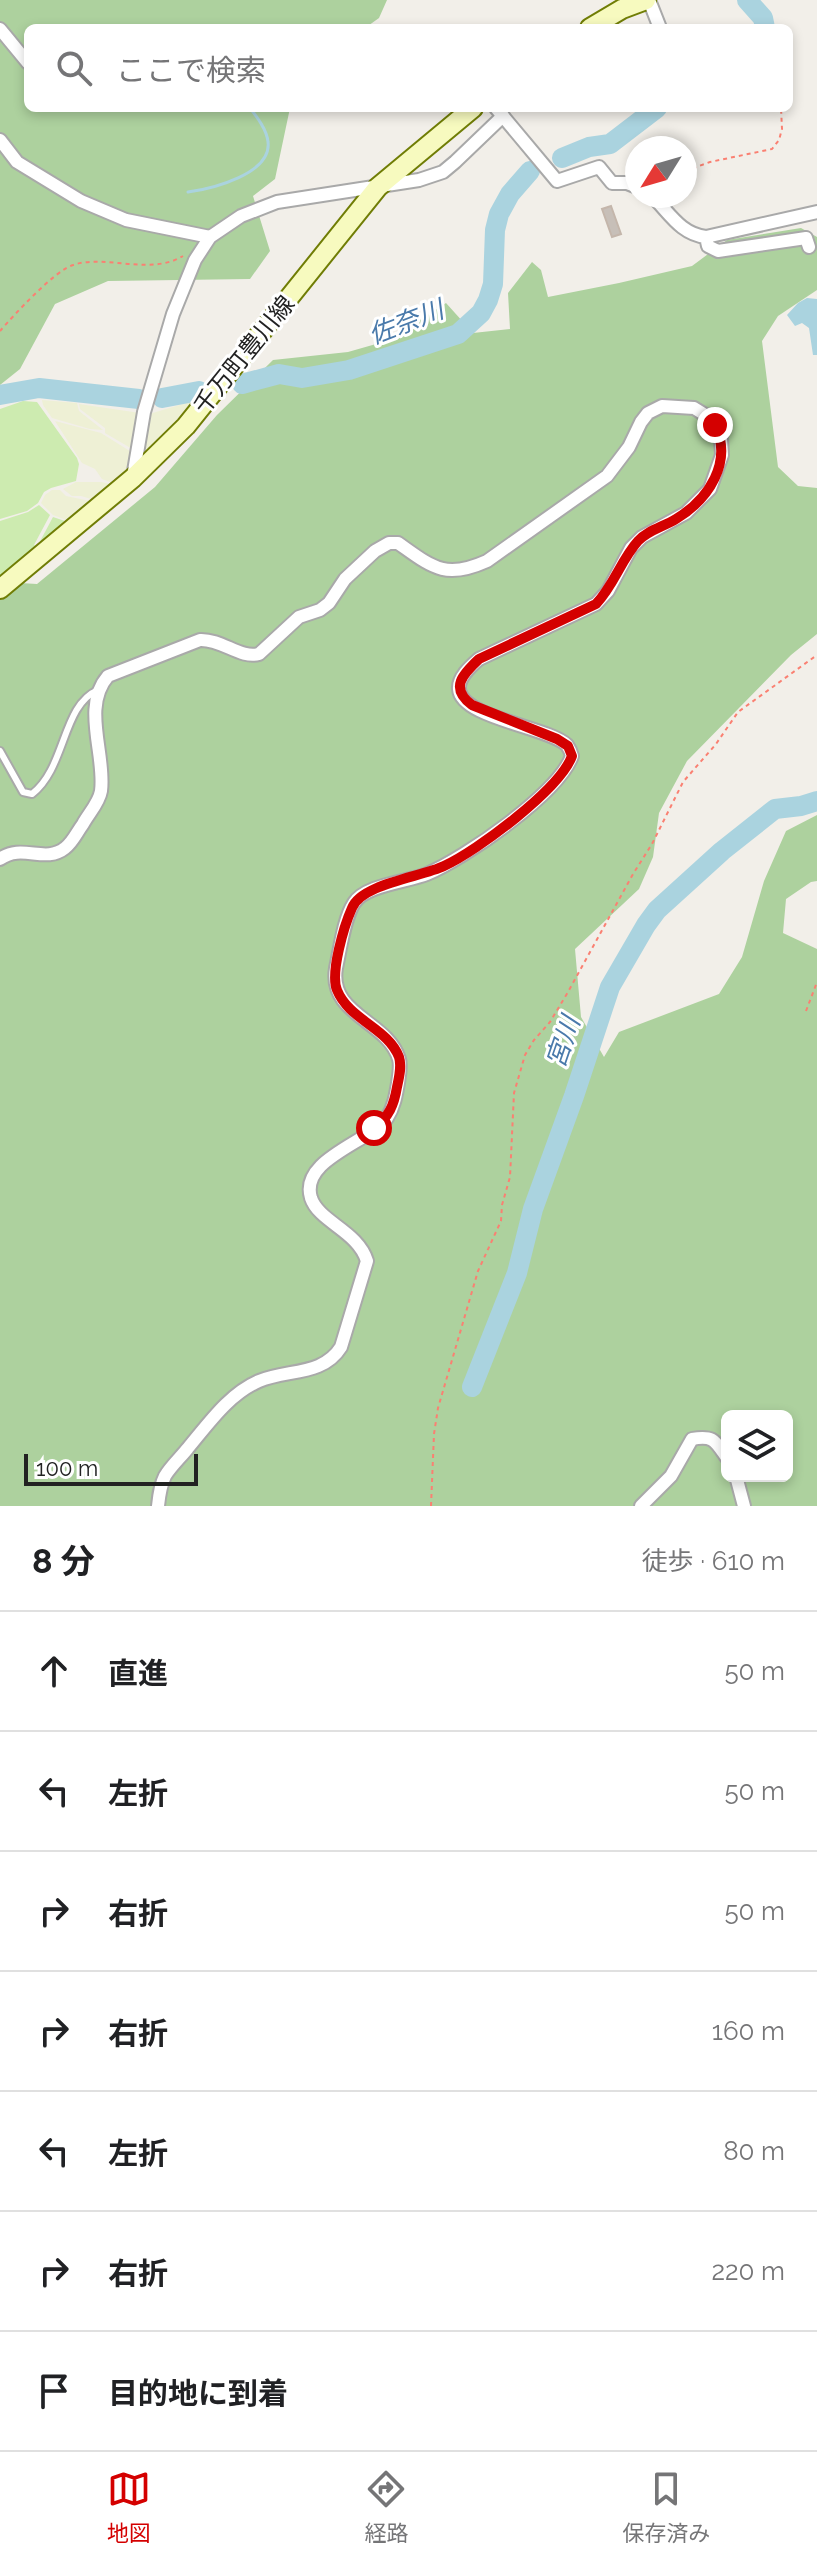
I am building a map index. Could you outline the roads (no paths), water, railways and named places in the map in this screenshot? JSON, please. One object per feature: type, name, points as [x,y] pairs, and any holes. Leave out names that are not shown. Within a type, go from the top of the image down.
[{"type":"main road","points":[[597,24],[622,9],[647,0]]},
{"type":"main road","name":"千万町豊川線","points":[[0,589],[133,478],[186,426],[378,187],[468,112]]},
{"type":"street","points":[[647,0],[658,24]]},
{"type":"street","points":[[0,29],[24,58]]},
{"type":"street","points":[[133,478],[144,412],[173,314],[195,260],[210,237],[241,216],[277,202],[419,180],[443,172],[499,112],[557,181],[599,167],[612,183],[625,183]]},
{"type":"street","points":[[0,140],[17,162],[81,201],[126,220],[210,237]]},
{"type":"street","points":[[662,208],[678,226],[696,236],[706,237],[817,212]]},
{"type":"street","points":[[706,237],[708,246],[718,251],[806,238],[809,247]]},
{"type":"street","points":[[0,859],[18,851],[54,854],[62,850],[71,842],[96,804],[101,792],[96,711],[98,690],[108,676],[200,640],[213,639],[251,656],[259,654],[299,617],[320,610],[329,603],[345,579],[375,551],[389,543],[398,543],[421,559],[457,572],[487,561],[607,476],[629,447],[648,413],[662,406],[694,408],[715,425],[721,439],[722,455],[710,489],[686,513],[642,537],[631,548],[608,591],[596,604],[479,659],[461,682],[459,691],[463,699],[557,739],[568,746],[572,756],[570,762],[544,792],[490,839],[447,865],[422,876],[369,890],[353,903],[336,968],[336,989],[350,1009],[388,1040],[399,1057],[400,1069],[394,1103],[386,1120],[325,1161],[310,1188],[317,1208],[356,1241],[367,1261],[341,1347],[334,1358],[311,1370],[278,1374],[236,1395],[166,1475],[159,1490],[158,1506]]},
{"type":"street","points":[[641,1506],[671,1476],[692,1439],[713,1439],[721,1450]]},
{"type":"street","points":[[738,1482],[744,1506]]},
{"type":"lane","points":[[0,751],[23,792],[32,794],[53,767],[76,708],[83,699],[98,690]]},
{"type":"water","points":[[807,298],[817,299],[817,355],[813,355],[809,328],[802,323],[795,326],[787,315]]},
{"type":"waterway","name":"佐奈川","points":[[747,0],[763,18],[764,24]]},
{"type":"waterway","points":[[188,192],[238,178],[260,163],[267,153],[268,142],[253,112]]},
{"type":"waterway","name":"佐奈川","points":[[562,158],[589,147],[610,144],[652,112]]},
{"type":"waterway","name":"佐奈川","points":[[242,384],[279,374],[302,378],[349,370],[458,334],[481,313],[488,300],[493,284],[495,230],[499,214],[510,194],[530,171]]},
{"type":"waterway","name":"佐奈川","points":[[0,395],[39,388],[139,399]]},
{"type":"waterway","name":"佐奈川","points":[[162,398],[199,391]]},
{"type":"waterway","name":"宮川","points":[[472,1387],[517,1273],[533,1209],[610,987],[646,925],[657,910],[722,851],[775,809],[817,801]]}]
